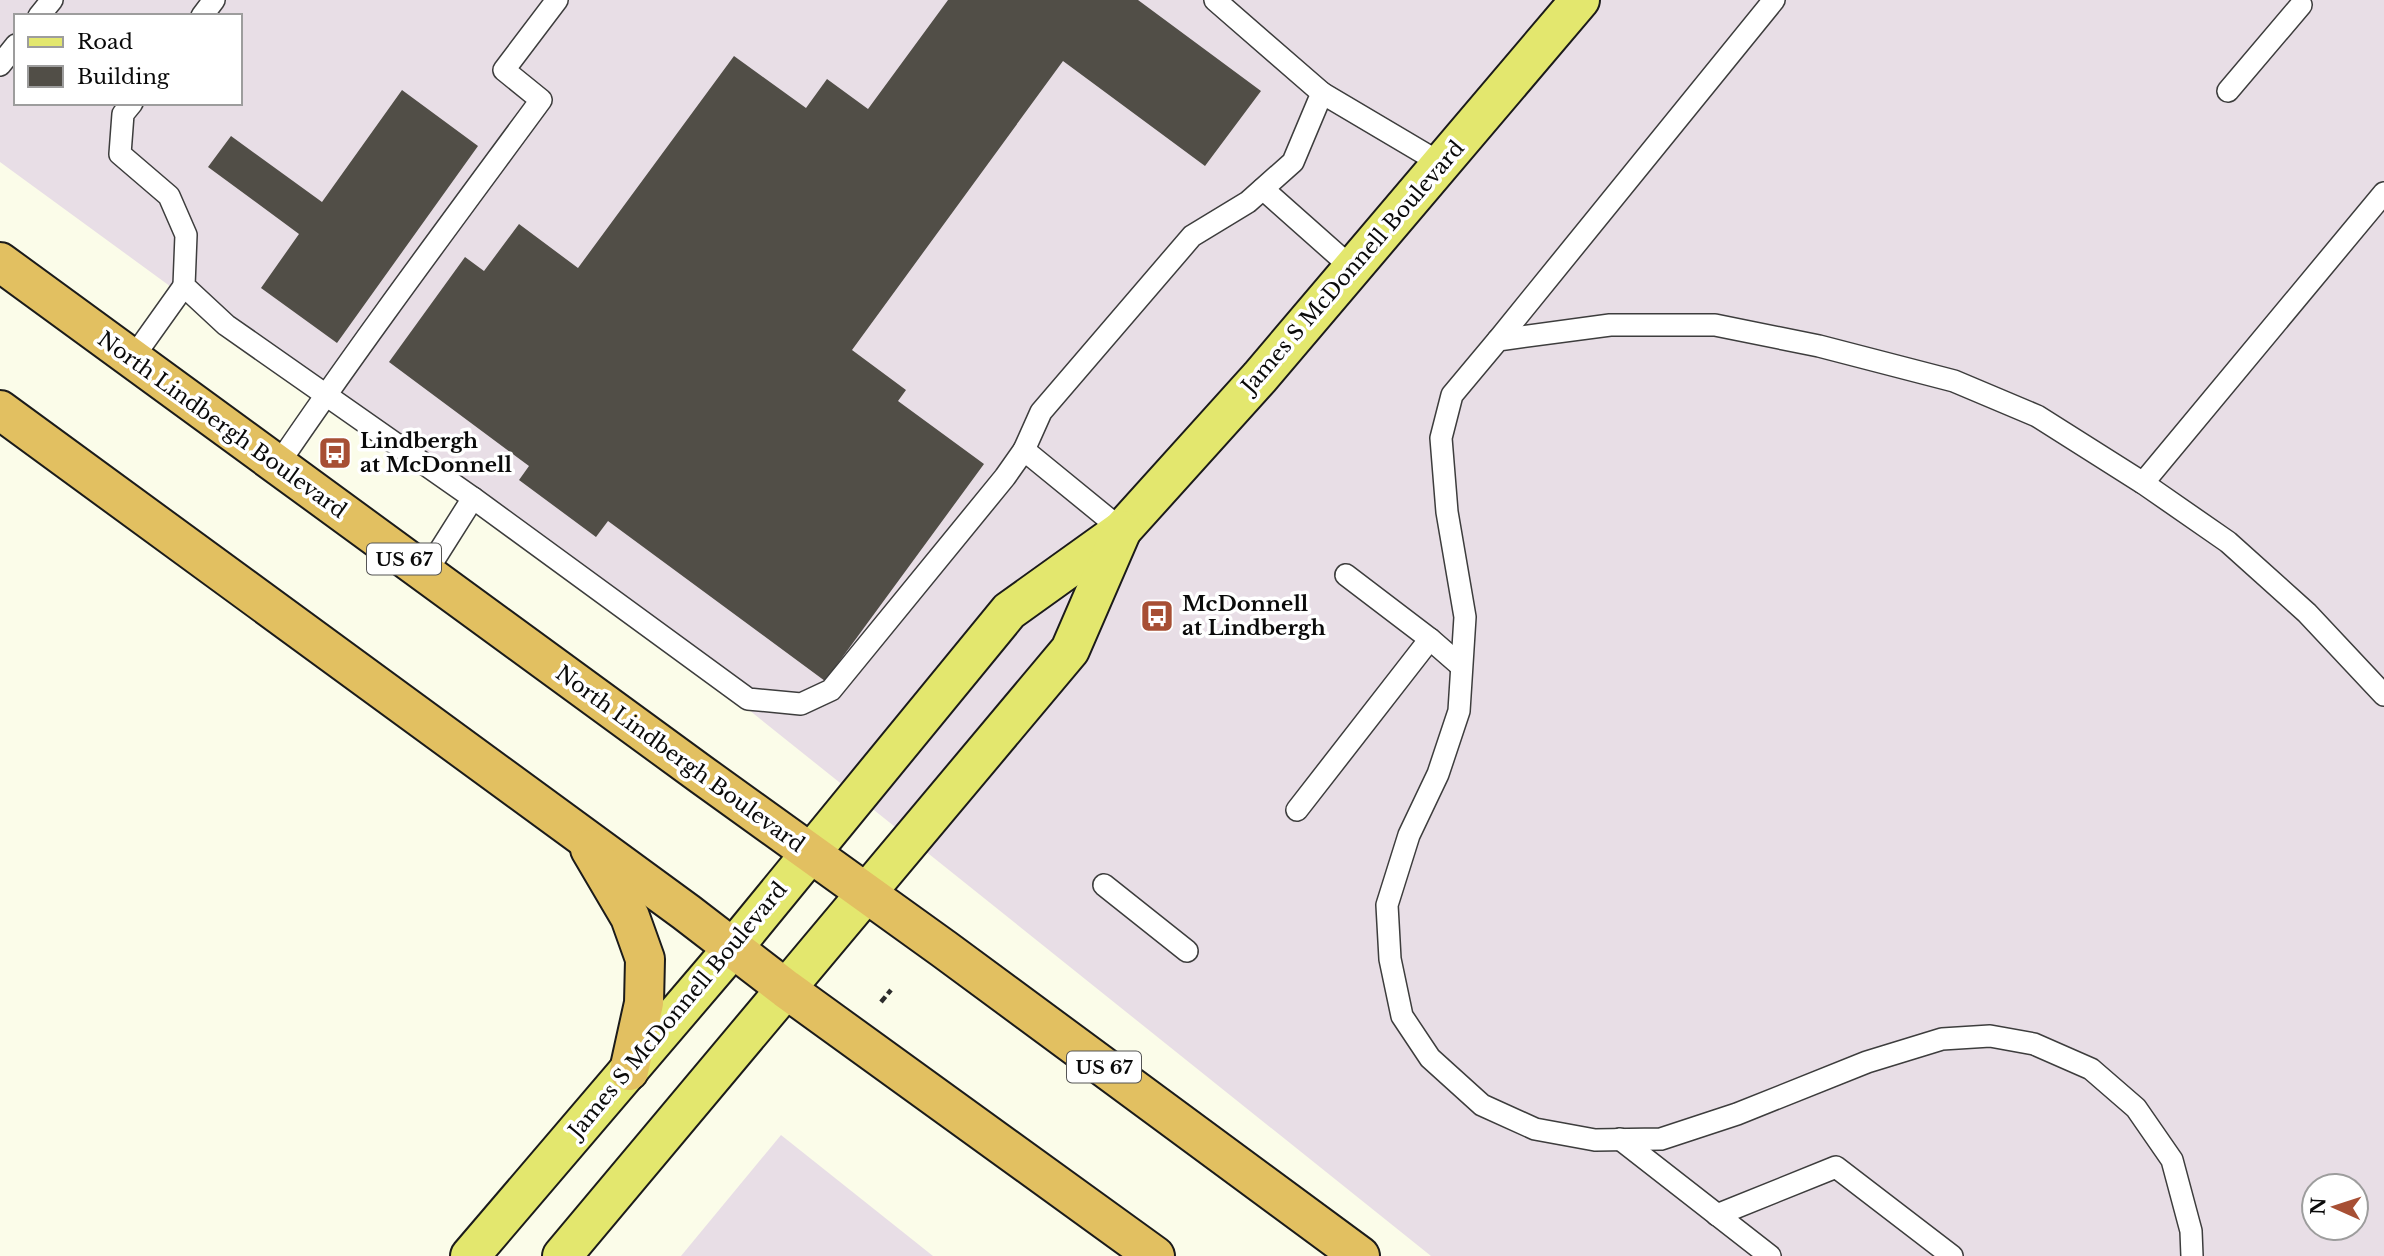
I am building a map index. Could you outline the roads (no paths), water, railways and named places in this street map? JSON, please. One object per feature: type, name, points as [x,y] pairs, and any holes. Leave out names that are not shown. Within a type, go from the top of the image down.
[{"type":"highway","name":"North Lindbergh Boulevard","points":[[0,262],[1360,1256]]},
{"type":"highway","points":[[0,410],[581,835],[786,989],[1155,1256]]},
{"type":"highway","points":[[581,835],[630,917],[645,959],[644,1003],[629,1071]]},
{"type":"main road","name":"James S McDonnell Boulevard","points":[[470,1256],[733,948],[1009,611],[1122,530],[1259,377],[1580,0]]},
{"type":"main road","name":"James S McDonnell Boulevard","points":[[562,1256],[1070,650],[1122,530]]},
{"type":"lane","points":[[41,14],[52,0]]},
{"type":"lane","points":[[277,466],[325,394],[541,100],[504,70],[557,0]]},
{"type":"lane","points":[[1215,0],[1322,93],[1442,164]]},
{"type":"lane","points":[[1774,0],[1452,395],[1441,438],[1447,512],[1465,617],[1459,710],[1438,774],[1409,835],[1387,905],[1390,959],[1402,1016],[1430,1058],[1482,1105],[1535,1129],[1595,1140],[1661,1139],[1737,1114],[1867,1062],[1942,1039],[1990,1036],[2035,1044],[2091,1069],[2136,1108],[2172,1160],[2191,1231],[2192,1256]]},
{"type":"lane","points":[[2228,91],[2301,5]]},
{"type":"lane","points":[[0,65],[14,48]]},
{"type":"lane","points":[[184,286],[226,325],[473,498],[748,699],[801,704],[831,690],[1005,477],[1024,450],[1041,412],[1192,236],[1248,202],[1293,162],[1322,93]]},
{"type":"lane","points":[[130,105],[123,114],[120,154],[169,196],[186,235],[184,286],[132,359]]},
{"type":"lane","points":[[1264,189],[1352,268]]},
{"type":"lane","points":[[2143,483],[2384,193]]},
{"type":"lane","points":[[1498,340],[1610,325],[1716,325],[1819,346],[1954,381],[2037,416],[2143,483],[2228,542],[2307,613],[2384,695]]},
{"type":"lane","points":[[1024,450],[1122,530]]},
{"type":"lane","points":[[425,574],[473,498]]},
{"type":"lane","points":[[1346,575],[1461,666]]},
{"type":"lane","points":[[1297,810],[1430,639]]},
{"type":"lane","points":[[1104,885],[1187,951]]},
{"type":"lane","points":[[1620,1139],[1770,1256]]},
{"type":"lane","points":[[1717,1215],[1836,1167],[1952,1256]]},
{"type":"place","name":"Lindbergh at McDonnell","points":[[335,453]]},
{"type":"place","name":"McDonnell at Lindbergh","points":[[1157,616]]}]
